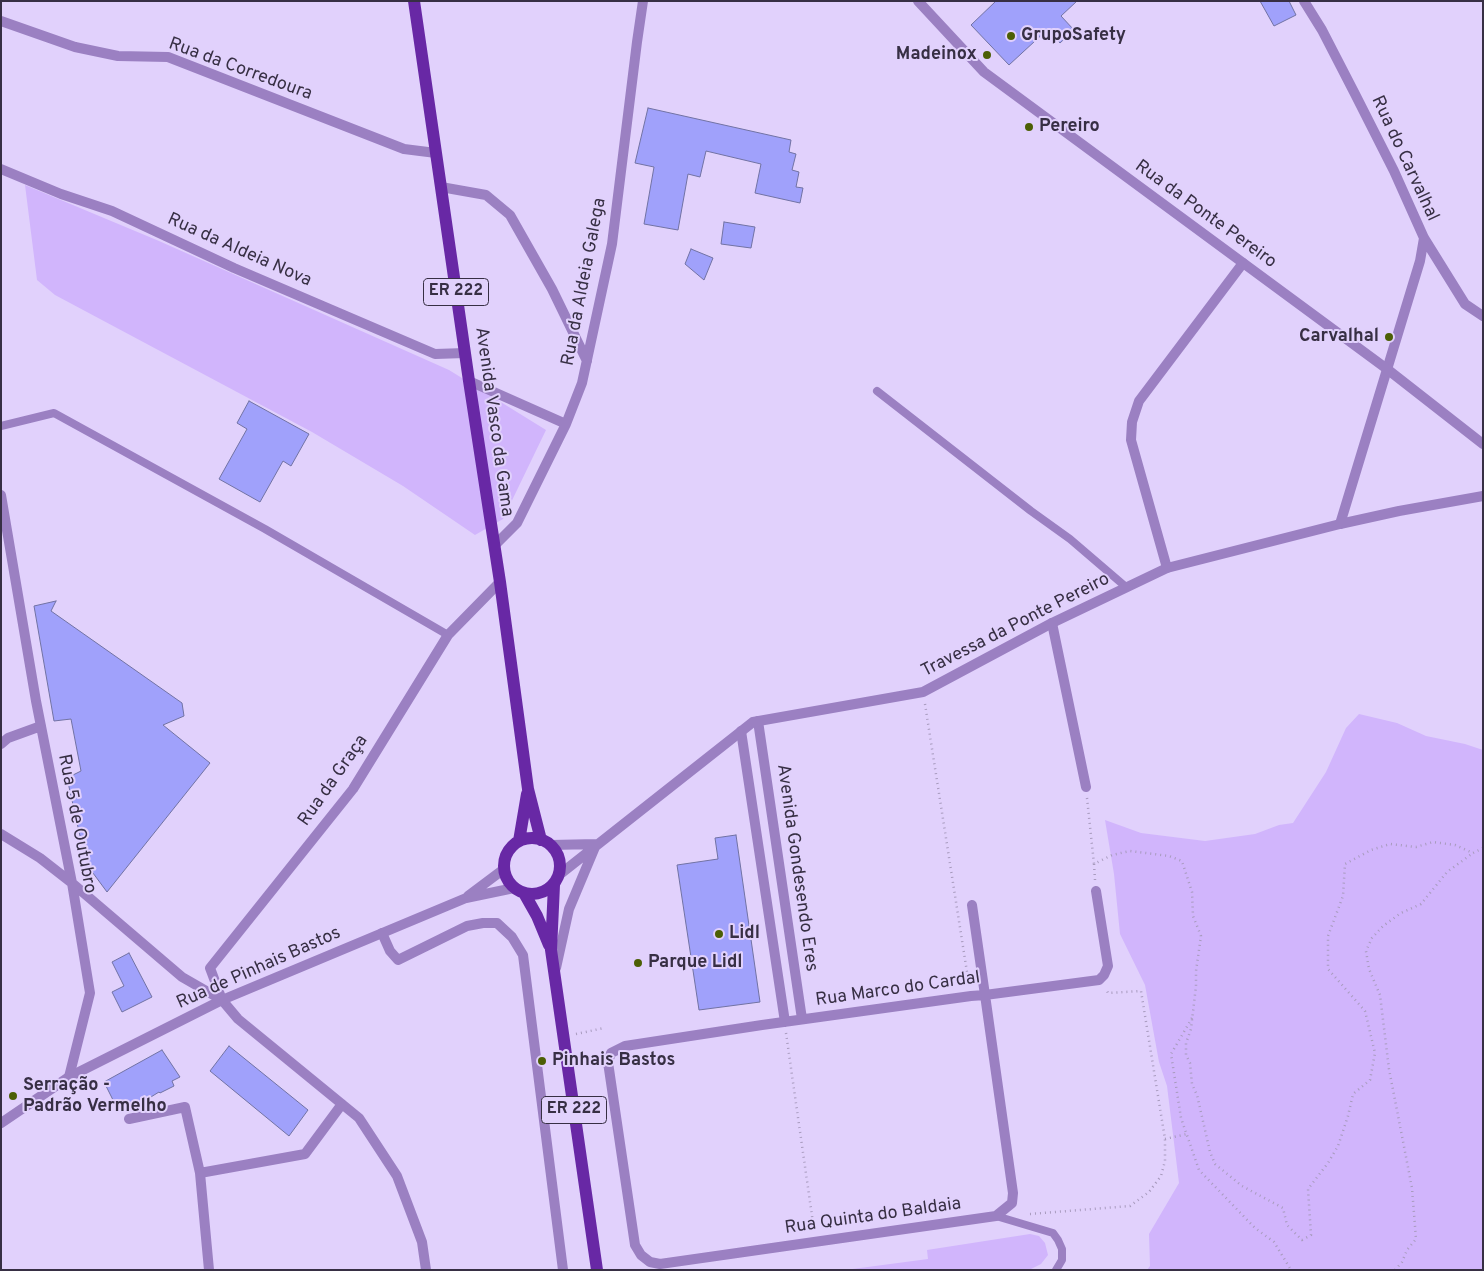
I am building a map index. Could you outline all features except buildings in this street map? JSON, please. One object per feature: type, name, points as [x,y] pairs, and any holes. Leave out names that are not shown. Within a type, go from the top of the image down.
[{"type":"main road","name":"Avenida Vasco da Gama","points":[[414,1],[500,582],[528,789],[546,842],[558,854],[560,864],[551,950]]},
{"type":"main road","name":"Avenida Vasco da Gama","points":[[528,789],[519,841],[511,848],[505,858],[504,869],[507,879],[538,916],[551,950],[597,1270]]},
{"type":"main road","points":[[519,841],[530,838],[546,842]]},
{"type":"main road","points":[[519,891],[535,895],[545,892],[557,880]]},
{"type":"street","name":"Rua da Aldeia Galega","points":[[494,546],[517,523],[566,424],[582,383],[612,244],[636,42],[643,1]]},
{"type":"street","name":"Rua da Ponte Pereiro","points":[[918,1],[984,72],[1387,369],[1483,444]]},
{"type":"street","name":"Rua do Carvalhal","points":[[1304,1],[1322,30],[1394,171],[1424,238],[1420,261],[1340,524]]},
{"type":"street","name":"Rua da Corredoura","points":[[1,21],[75,47],[118,56],[168,57],[404,148],[436,153]]},
{"type":"street","name":"Rua da Aldeia Nova","points":[[1,168],[61,194],[112,211],[234,268],[435,354],[465,353]]},
{"type":"street","points":[[441,187],[486,195],[510,215],[552,289],[587,361]]},
{"type":"street","points":[[1424,238],[1465,304],[1483,316]]},
{"type":"street","points":[[1168,568],[1131,440],[1132,422],[1139,401],[1243,263]]},
{"type":"street","points":[[469,381],[566,424]]},
{"type":"street","name":"Rua 5 de Outubro","points":[[1,495],[41,726],[72,883],[90,993],[69,1077]]},
{"type":"street","name":"Travessa da Ponte Pereiro","points":[[557,880],[597,844],[641,812],[753,722],[923,692],[1052,623],[1168,568],[1340,524],[1483,496]]},
{"type":"street","name":"Rua da Graça","points":[[222,1000],[210,968],[352,789],[448,635],[500,582]]},
{"type":"street","points":[[1052,623],[1086,787]]},
{"type":"street","name":"Avenida Gondesendo Eres","points":[[758,721],[802,1019]]},
{"type":"street","points":[[1,744],[8,738],[41,726]]},
{"type":"street","name":"Avenida Gondesendo Eres","points":[[741,731],[785,1022]]},
{"type":"street","points":[[1,834],[40,858],[72,883],[182,978],[222,1000],[238,1018],[359,1118],[397,1176],[422,1242],[426,1270]]},
{"type":"street","points":[[546,842],[597,844],[569,909],[555,972]]},
{"type":"street","name":"Rua de Pinhais Bastos","points":[[69,1077],[222,1000],[466,898],[504,869]]},
{"type":"street","name":"Rua de Pinhais Bastos","points":[[466,898],[519,891]]},
{"type":"street","points":[[1096,891],[1108,966],[1104,975],[1099,980]]},
{"type":"street","points":[[972,905],[1013,1193],[1012,1203],[996,1216]]},
{"type":"street","points":[[382,933],[390,951],[398,960],[468,926],[482,922],[497,923],[512,937],[523,955],[563,1270]]},
{"type":"street","name":"Rua Marco do Cardal","points":[[611,1053],[625,1046],[802,1019],[1099,980]]},
{"type":"street","name":"Rua Quinta do Baldaia","points":[[611,1053],[608,1062],[633,1235],[635,1245],[641,1255],[650,1262],[660,1264],[996,1216]]},
{"type":"street","points":[[1,1123],[69,1077]]},
{"type":"street","points":[[200,1173],[305,1154],[342,1104]]},
{"type":"street","points":[[129,1119],[185,1107],[200,1173],[209,1270]]},
{"type":"lane","points":[[877,392],[1030,512],[1070,539],[1126,588]]},
{"type":"lane","points":[[1,426],[54,413],[265,529],[448,635]]},
{"type":"lane","points":[[996,1216],[1053,1233],[1062,1249],[1062,1260],[1056,1270]]},
{"type":"path","points":[[923,692],[971,996]]},
{"type":"path","points":[[1086,787],[1096,891]]},
{"type":"path","points":[[1094,864],[1112,855],[1130,851],[1169,856],[1182,861],[1192,892],[1193,916],[1201,936],[1196,971],[1193,1017],[1186,1043],[1186,1055],[1190,1063],[1192,1084],[1198,1094],[1206,1138],[1215,1164],[1242,1186],[1282,1208],[1287,1225],[1302,1240],[1311,1235],[1308,1188],[1328,1163],[1338,1146],[1353,1094],[1370,1080],[1374,1053],[1365,1011],[1328,969],[1328,936],[1343,896],[1345,864],[1371,850],[1390,844],[1416,847],[1433,842],[1455,845],[1473,853]]},
{"type":"path","points":[[1395,1270],[1402,1262],[1406,1250],[1416,1239],[1412,1188],[1389,1069],[1380,995],[1369,969],[1366,951],[1372,938],[1383,926],[1401,913],[1421,904],[1447,872],[1483,848]]},
{"type":"path","points":[[1025,1214],[1130,1206],[1148,1192],[1161,1176],[1165,1161],[1165,1138],[1141,991],[1108,993],[1099,980]]},
{"type":"path","points":[[1193,1017],[1171,1054],[1181,1118],[1199,1170],[1254,1228],[1274,1242],[1291,1270]]},
{"type":"path","points":[[785,1022],[816,1242]]},
{"type":"path","points":[[564,1036],[604,1028]]},
{"type":"path","points":[[1165,1138],[1186,1134]]},
{"type":"shaded area","points":[[25,185],[159,241],[449,370],[546,430],[503,519],[475,535],[403,486],[312,432],[55,295],[37,280]]},
{"type":"shaded area","points":[[1359,714],[1397,723],[1426,736],[1465,744],[1483,750],[1483,1270],[1147,1270],[1150,1266],[1149,1234],[1179,1183],[1167,1086],[1159,1062],[1145,985],[1120,934],[1114,874],[1105,820],[1141,833],[1205,841],[1255,834],[1279,825],[1293,823],[1326,772],[1346,728]]},
{"type":"shaded area","points":[[1030,1234],[1039,1236],[1045,1243],[1048,1255],[1041,1264],[1029,1270],[845,1270],[928,1259],[927,1250]]},
{"type":"place","name":"GrupoSafety","points":[[1011,36]]},
{"type":"place","name":"Madeinox","points":[[987,55]]},
{"type":"place","name":"Pereiro","points":[[1029,127]]},
{"type":"place","name":"Carvalhal","points":[[1389,337]]},
{"type":"place","name":"Lidl","points":[[719,934]]},
{"type":"place","name":"Parque Lidl","points":[[638,963]]},
{"type":"place","name":"Pinhais Bastos","points":[[542,1061]]},
{"type":"place","name":"Serração - Padrão Vermelho","points":[[13,1096]]}]
